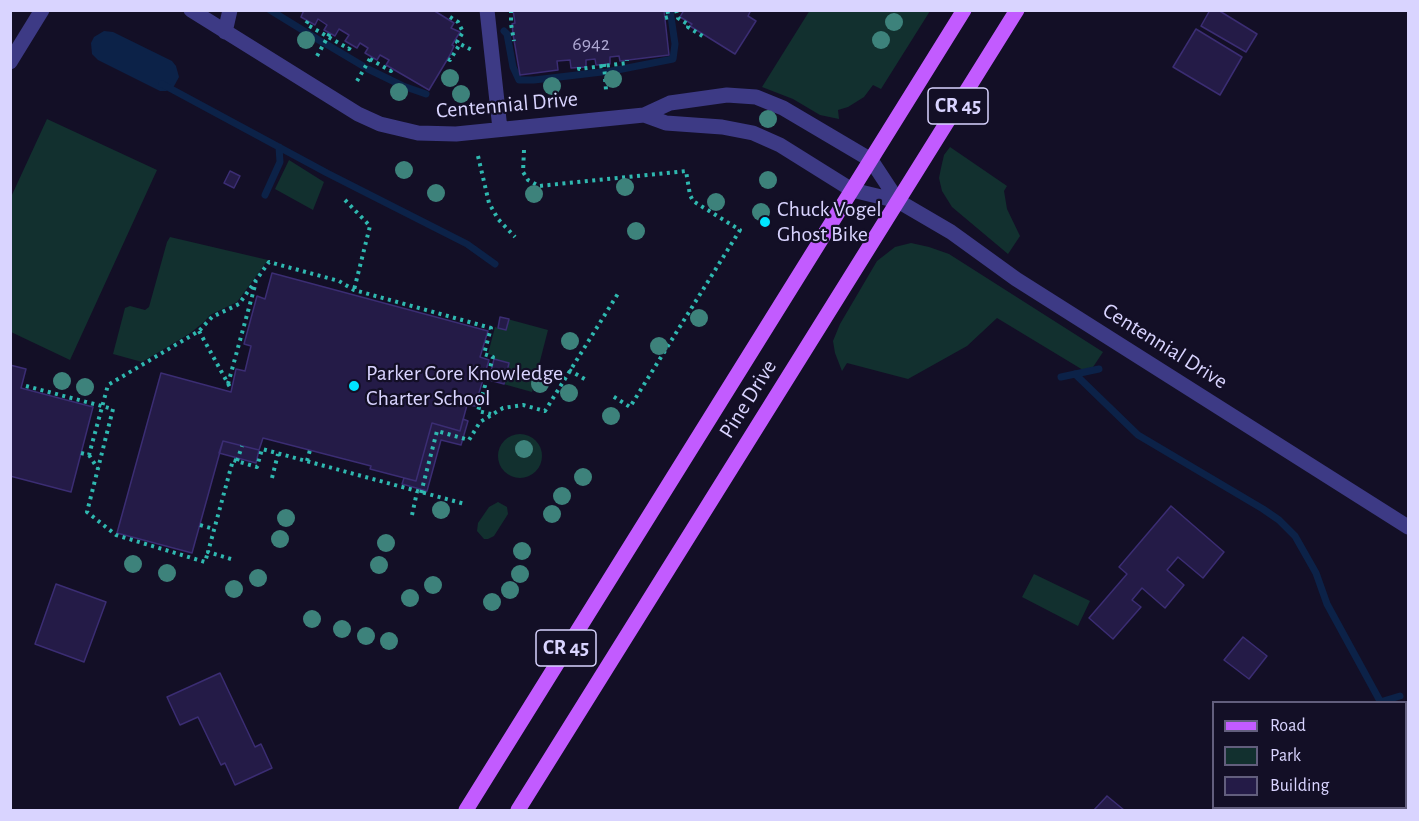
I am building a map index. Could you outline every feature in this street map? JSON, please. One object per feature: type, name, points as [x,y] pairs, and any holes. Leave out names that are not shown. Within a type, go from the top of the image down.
[{"type":"main road","name":"Pine Drive","points":[[466,810],[964,10]]},
{"type":"main road","name":"Pine Drive","points":[[518,810],[1017,10]]},
{"type":"street","points":[[10,62],[42,10]]},
{"type":"street","name":"Centennial Drive","points":[[191,10],[346,108],[380,124],[411,132],[439,135],[644,115],[679,101],[733,94],[756,97],[783,108],[871,160],[898,201]]},
{"type":"street","points":[[225,32],[230,10]]},
{"type":"street","points":[[487,10],[500,129]]},
{"type":"street","name":"Centennial Drive","points":[[644,115],[666,123],[722,127],[753,133],[780,146],[852,190],[898,201],[951,232],[1016,279],[1408,527]]},
{"type":"path","points":[[511,10],[514,41]]},
{"type":"path","points":[[665,18],[669,17],[667,10]]},
{"type":"path","points":[[676,10],[678,18],[689,25],[688,27],[705,36]]},
{"type":"path","points":[[450,17],[458,22],[463,32],[457,42],[476,51]]},
{"type":"path","points":[[308,21],[306,24],[329,35],[349,49],[351,45]]},
{"type":"path","points":[[317,56],[329,35]]},
{"type":"path","points":[[448,59],[450,60],[460,44]]},
{"type":"path","points":[[357,81],[371,58],[391,71],[392,69]]},
{"type":"path","points":[[579,67],[579,69],[627,63],[627,60]]},
{"type":"path","points":[[604,65],[606,90]]},
{"type":"path","points":[[524,150],[524,172],[528,180],[539,186],[686,171],[693,201],[740,230],[630,407],[611,395]]},
{"type":"path","points":[[478,156],[487,196],[495,214],[506,230],[515,237]]},
{"type":"path","points":[[345,200],[370,226],[354,290]]},
{"type":"path","points":[[506,230],[513,224]]},
{"type":"path","points":[[88,455],[108,386],[199,331],[212,317],[239,304],[268,262],[339,281],[354,290],[493,329],[484,354],[493,357],[478,411],[491,414]]},
{"type":"path","points":[[228,384],[257,279]]},
{"type":"path","points":[[412,515],[436,430],[469,440],[476,427],[491,414],[503,408],[519,404],[545,411],[619,292]]},
{"type":"path","points":[[199,331],[231,389]]},
{"type":"path","points":[[569,370],[588,381]]},
{"type":"path","points":[[26,386],[113,409],[87,512],[116,535],[205,561],[233,460],[257,467],[262,449],[465,504]]},
{"type":"path","points":[[237,461],[242,446]]},
{"type":"path","points":[[307,461],[310,450]]},
{"type":"path","points":[[81,453],[88,455],[98,469]]},
{"type":"path","points":[[272,478],[278,454]]},
{"type":"path","points":[[200,525],[214,529]]},
{"type":"path","points":[[208,552],[231,559]]},
{"type":"green space","points":[[810,10],[930,11],[881,89],[873,85],[864,97],[838,110],[839,119],[820,115],[793,99],[762,87]]},
{"type":"green space","points":[[47,119],[157,170],[70,360],[11,332],[11,197]]},
{"type":"green space","points":[[950,147],[1007,186],[1004,191],[1007,209],[1020,236],[1008,254],[952,207],[942,191],[939,178],[944,155]]},
{"type":"green space","points":[[289,160],[324,182],[313,210],[275,189]]},
{"type":"green space","points":[[170,237],[268,260],[237,302],[210,315],[189,334],[142,362],[113,354],[125,308],[130,306],[145,310],[149,307]]},
{"type":"green space","points":[[911,243],[949,254],[1103,352],[1093,367],[1083,370],[997,318],[967,346],[908,379],[847,363],[842,371],[833,341],[840,324],[877,261],[895,247]]},
{"type":"green space","points":[[500,317],[548,330],[532,392],[489,380],[495,356],[488,354]]},
{"type":"green space","points":[[520,434],[535,441],[542,456],[535,471],[520,478],[505,471],[498,456],[505,441]]},
{"type":"green space","points":[[498,502],[507,507],[508,514],[494,536],[484,539],[477,531],[478,523],[489,507]]},
{"type":"green space","points":[[1034,574],[1090,601],[1078,626],[1022,597]]},
{"type":"water","points":[[104,31],[113,32],[172,61],[179,77],[173,88],[160,91],[98,60],[92,54],[91,43],[94,37]]},
{"type":"building","points":[[304,10],[433,10],[454,23],[451,28],[460,32],[452,45],[454,46],[450,55],[429,90],[386,65],[389,60],[380,55],[377,60],[365,53],[368,48],[360,43],[357,48],[345,41],[349,35],[339,29],[335,36],[324,30],[327,25],[318,19],[315,25],[301,17]]},
{"type":"building","points":[[513,10],[664,10],[669,55],[620,61],[619,56],[610,57],[610,64],[596,65],[595,59],[586,60],[586,67],[571,68],[570,60],[557,61],[558,70],[520,75],[513,34],[512,24],[515,23]]},
{"type":"building","points":[[684,10],[751,10],[748,16],[756,21],[735,54],[690,26],[692,24],[680,17]]},
{"type":"building","points":[[1210,10],[1218,10],[1257,34],[1246,52],[1201,26]]},
{"type":"building","points":[[1196,29],[1242,57],[1220,95],[1173,67]]},
{"type":"building","points":[[230,171],[240,176],[234,188],[224,183]]},
{"type":"building","points":[[272,273],[488,331],[480,357],[489,360],[475,406],[467,405],[460,431],[432,423],[416,481],[370,469],[371,466],[263,438],[259,450],[223,441],[192,553],[117,533],[161,373],[231,392],[236,369],[245,371],[251,346],[244,344],[257,296],[265,299]]},
{"type":"building","points":[[500,317],[509,319],[506,330],[498,328]]},
{"type":"building","points":[[494,359],[509,363],[504,384],[489,380]]},
{"type":"building","points":[[10,365],[26,369],[21,388],[93,407],[71,492],[10,476]]},
{"type":"building","points":[[463,419],[468,421],[461,445],[441,440],[427,491],[402,484],[404,478],[416,481],[432,423],[460,431]]},
{"type":"building","points":[[223,441],[259,450],[256,463],[219,453]]},
{"type":"building","points":[[1171,506],[1224,552],[1203,578],[1178,557],[1167,570],[1184,585],[1165,608],[1142,588],[1132,600],[1141,607],[1113,639],[1089,618],[1127,574],[1119,567]]},
{"type":"building","points":[[56,584],[106,602],[84,662],[35,644]]},
{"type":"building","points":[[1243,637],[1267,656],[1249,679],[1224,660]]},
{"type":"building","points":[[220,673],[255,747],[261,744],[272,768],[235,785],[225,763],[221,765],[198,717],[180,725],[167,697]]},
{"type":"building","points":[[1107,796],[1124,810],[1094,810]]},
{"type":"waterway","points":[[270,10],[322,42]]},
{"type":"waterway","points":[[607,72],[673,59],[675,44],[670,10]]},
{"type":"waterway","points":[[504,31],[507,34],[513,67],[519,80],[602,72]]},
{"type":"waterway","points":[[326,44],[363,66]]},
{"type":"waterway","points":[[368,69],[426,94]]},
{"type":"waterway","points":[[162,84],[327,173],[467,244],[495,264]]},
{"type":"waterway","points":[[265,195],[280,162],[279,147]]},
{"type":"waterway","points":[[1061,377],[1099,369]]},
{"type":"waterway","points":[[1075,374],[1138,435],[1263,509],[1279,520],[1295,536],[1316,573],[1327,604],[1380,701]]},
{"type":"waterway","points":[[1383,701],[1400,696]]},
{"type":"place","name":"Chuck Vogel Ghost Bike","points":[[765,222]]},
{"type":"place","name":"Parker Core Knowledge Charter School","points":[[354,386]]}]
